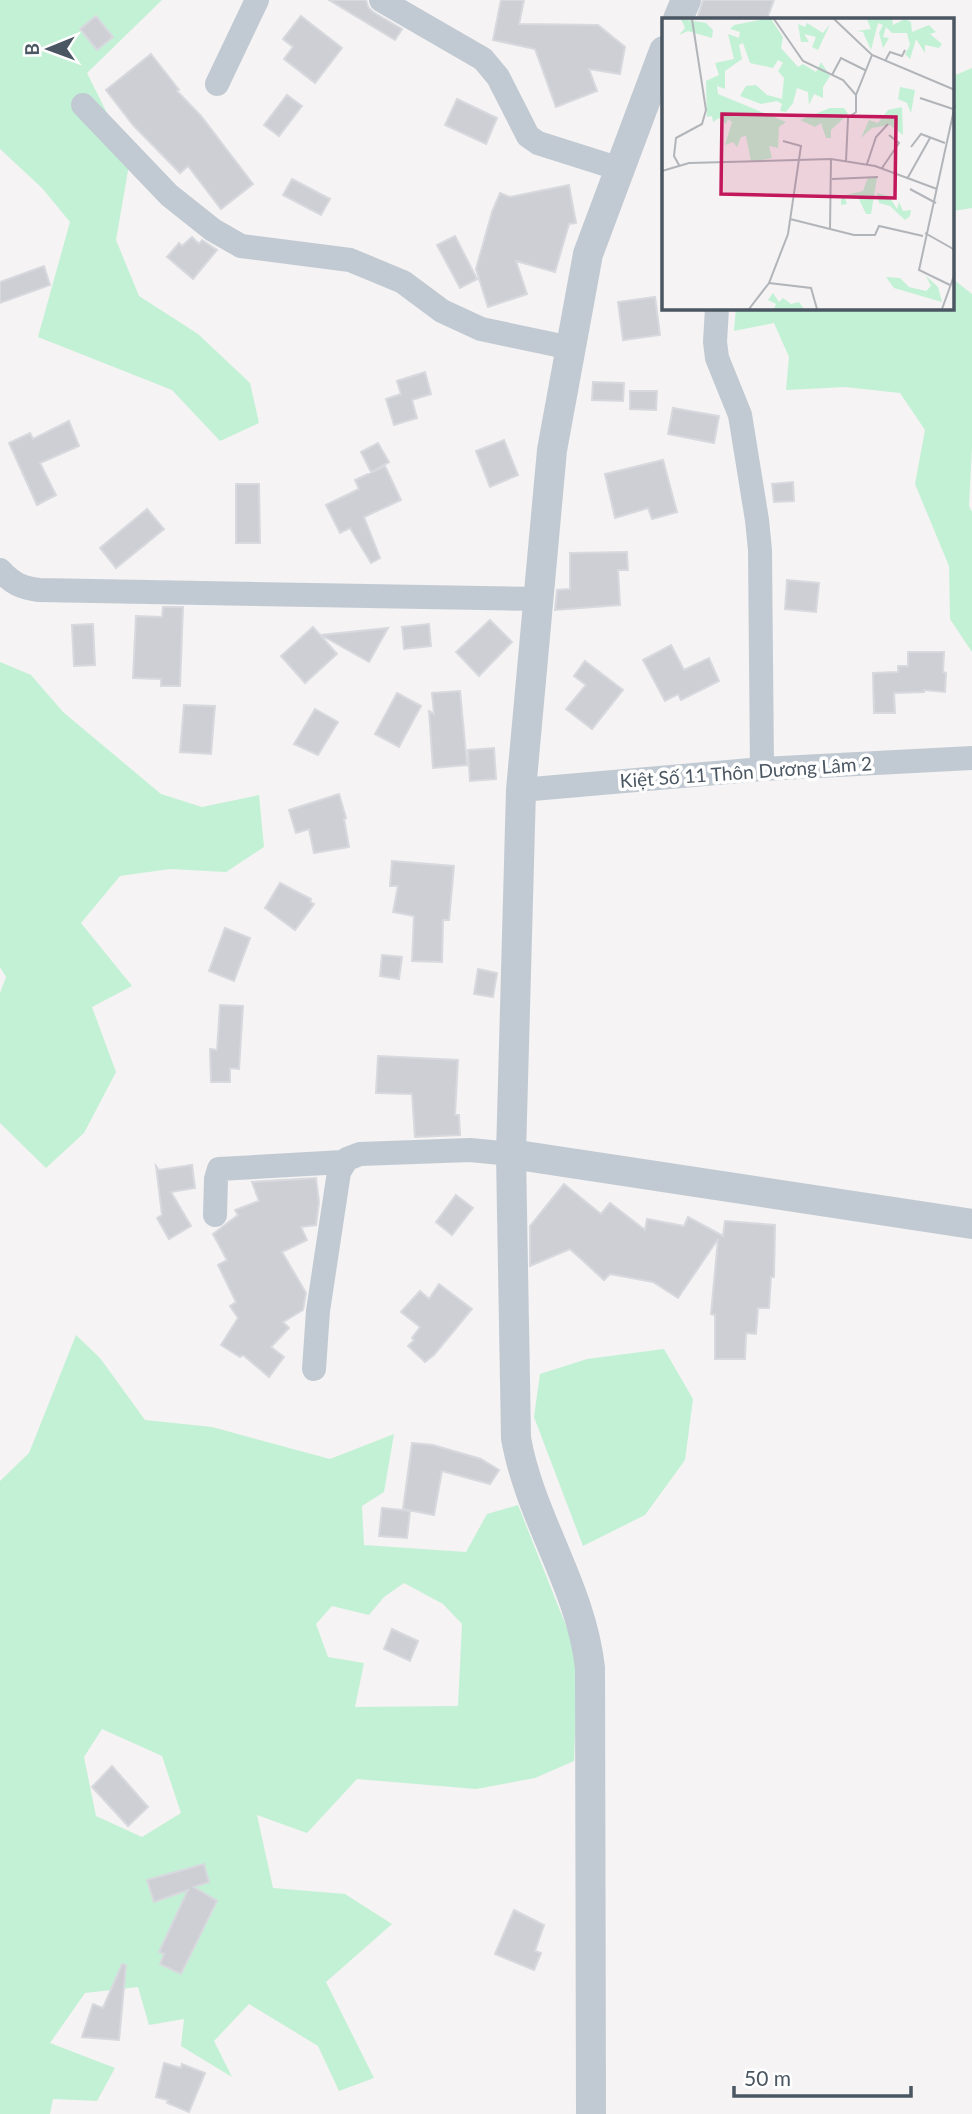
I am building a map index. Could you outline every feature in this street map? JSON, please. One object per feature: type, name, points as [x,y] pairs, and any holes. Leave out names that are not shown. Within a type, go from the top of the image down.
[{"type":"street","points":[[217,84],[257,0]]},
{"type":"street","points":[[381,0],[483,59],[498,77],[528,136],[538,143],[620,169]]},
{"type":"street","points":[[678,18],[686,0]]},
{"type":"street","points":[[591,2114],[590,1668],[581,1617],[521,1466],[516,1438],[511,1154],[521,790],[552,450],[588,254],[662,56]]},
{"type":"street","points":[[83,105],[169,195],[213,230],[241,246],[350,260],[403,282],[442,311],[481,329],[571,348]]},
{"type":"street","points":[[717,310],[717,358],[736,398],[740,415],[760,550],[762,769]]},
{"type":"street","points":[[0,570],[22,588],[39,590],[538,598]]},
{"type":"street","name":"Kiệt Số 11 Thôn Dương Lâm 2","points":[[521,790],[762,769],[972,758]]},
{"type":"street","points":[[215,1215],[216,1179],[219,1169],[343,1162],[350,1157],[367,1154],[470,1150],[972,1224]]},
{"type":"street","points":[[314,1369],[318,1311],[339,1172],[343,1162]]},
{"type":"green space","points":[[0,0],[162,0],[87,73],[130,159],[116,240],[139,296],[198,334],[250,383],[259,423],[220,441],[172,390],[38,337],[70,222],[42,188],[0,149]]},
{"type":"green space","points":[[972,68],[972,208],[954,211],[954,76]]},
{"type":"green space","points":[[954,280],[972,294],[972,447],[969,506],[972,512],[972,652],[950,619],[949,566],[915,484],[925,430],[900,393],[845,387],[786,390],[789,357],[774,323],[734,331],[736,310],[954,310]]},
{"type":"green space","points":[[0,662],[31,675],[63,712],[161,794],[202,807],[259,795],[264,847],[226,872],[170,869],[120,876],[81,923],[132,986],[92,1007],[116,1072],[84,1133],[46,1168],[0,1123],[0,993],[6,977],[0,967]]},
{"type":"green space","points":[[76,1335],[100,1358],[145,1420],[212,1427],[330,1459],[394,1434],[384,1492],[362,1506],[364,1545],[466,1552],[487,1514],[518,1505],[578,1656],[574,1761],[535,1778],[476,1789],[357,1779],[307,1833],[257,1815],[273,1888],[345,1894],[392,1924],[326,1982],[374,2078],[339,2091],[318,2046],[249,2004],[214,2041],[232,2077],[181,2046],[184,2019],[149,2025],[138,1987],[85,1993],[50,2043],[115,2068],[97,2101],[53,2099],[50,2114],[0,2114],[0,1481],[29,1453]],"holes":[[[404,1583],[443,1604],[462,1624],[458,1706],[355,1707],[364,1663],[328,1657],[316,1624],[332,1606],[369,1615],[384,1597]],[[102,1729],[162,1756],[181,1813],[142,1837],[96,1816],[84,1757]]]},
{"type":"green space","points":[[664,1349],[693,1399],[685,1460],[645,1515],[583,1546],[534,1417],[540,1374],[587,1359]]},
{"type":"building","points":[[329,0],[366,0],[373,12],[402,29],[395,40]]},
{"type":"building","points":[[501,0],[524,0],[519,24],[598,25],[625,47],[620,74],[589,69],[597,91],[556,107],[535,49],[493,40]]},
{"type":"building","points":[[703,0],[774,0],[767,18],[697,18]]},
{"type":"building","points":[[96,16],[113,37],[97,50],[80,29]]},
{"type":"building","points":[[301,16],[342,48],[315,83],[284,59],[293,47],[283,39]]},
{"type":"building","points":[[151,54],[179,90],[177,91],[201,116],[253,184],[221,209],[188,166],[180,173],[133,125],[106,90]]},
{"type":"building","points":[[287,95],[302,106],[279,136],[264,125]]},
{"type":"building","points":[[457,99],[497,118],[486,144],[445,125]]},
{"type":"building","points":[[292,179],[330,199],[321,215],[283,195]]},
{"type":"building","points":[[569,185],[576,223],[569,224],[555,272],[516,261],[527,294],[488,307],[476,269],[500,193],[510,197]]},
{"type":"building","points":[[455,236],[477,279],[460,288],[437,245]]},
{"type":"building","points":[[192,237],[199,244],[202,240],[217,250],[193,279],[167,257],[179,243],[182,246]]},
{"type":"building","points":[[44,266],[50,285],[0,303],[0,282]]},
{"type":"building","points":[[655,297],[660,335],[623,340],[618,302]]},
{"type":"building","points":[[425,372],[431,394],[412,400],[417,418],[394,425],[386,399],[401,394],[397,381]]},
{"type":"building","points":[[593,382],[624,383],[623,401],[592,400]]},
{"type":"building","points":[[630,391],[657,391],[656,410],[630,409]]},
{"type":"building","points":[[673,408],[719,416],[714,443],[668,434]]},
{"type":"building","points":[[69,421],[79,446],[40,463],[56,495],[37,505],[9,443],[30,433],[33,439]]},
{"type":"building","points":[[504,440],[518,475],[490,487],[476,451]]},
{"type":"building","points":[[378,443],[389,462],[371,472],[361,452]]},
{"type":"building","points":[[663,460],[677,512],[652,519],[648,508],[615,518],[605,474]]},
{"type":"building","points":[[385,466],[401,500],[364,517],[380,558],[371,563],[350,528],[340,533],[326,505],[359,489],[355,480]]},
{"type":"building","points":[[793,482],[794,501],[774,502],[772,484]]},
{"type":"building","points":[[236,484],[259,484],[260,543],[236,543]]},
{"type":"building","points":[[147,509],[164,529],[116,568],[100,548]]},
{"type":"building","points":[[627,552],[628,570],[618,570],[620,605],[555,610],[557,590],[570,589],[570,553]]},
{"type":"building","points":[[787,580],[819,583],[816,612],[785,609]]},
{"type":"building","points":[[163,607],[183,607],[180,686],[161,686],[161,679],[133,678],[136,616],[162,617]]},
{"type":"building","points":[[490,620],[512,642],[479,676],[456,652]]},
{"type":"building","points":[[93,624],[95,665],[74,666],[72,625]]},
{"type":"building","points":[[429,624],[431,646],[404,649],[402,627]]},
{"type":"building","points":[[313,627],[337,654],[305,683],[281,656]]},
{"type":"building","points":[[388,628],[369,662],[321,635]]},
{"type":"building","points":[[671,645],[684,670],[709,658],[719,681],[681,700],[678,694],[665,701],[643,660]]},
{"type":"building","points":[[908,652],[944,652],[945,692],[924,690],[894,693],[895,713],[874,713],[873,673],[898,672],[898,666],[908,666]]},
{"type":"building","points":[[585,661],[623,690],[592,729],[566,709],[586,685],[574,676]]},
{"type":"building","points":[[460,691],[467,765],[433,768],[429,711],[434,714],[432,693]]},
{"type":"building","points":[[397,693],[421,706],[399,747],[375,734]]},
{"type":"building","points":[[184,705],[215,706],[211,754],[180,752]]},
{"type":"building","points":[[315,709],[338,722],[318,755],[294,744]]},
{"type":"building","points":[[494,748],[496,779],[470,781],[468,750]]},
{"type":"building","points":[[339,794],[346,818],[349,847],[314,853],[309,829],[296,833],[289,810]]},
{"type":"building","points":[[392,861],[454,866],[449,920],[443,920],[442,962],[412,961],[414,916],[393,912],[398,886],[390,886]]},
{"type":"building","points":[[280,883],[311,899],[310,902],[314,904],[295,930],[265,908]]},
{"type":"building","points":[[225,928],[250,938],[234,981],[209,971]]},
{"type":"building","points":[[382,955],[402,957],[399,979],[380,976]]},
{"type":"building","points":[[478,969],[497,973],[493,997],[474,994]]},
{"type":"building","points":[[220,1005],[243,1006],[239,1069],[230,1068],[230,1082],[211,1082],[210,1049],[217,1050]]},
{"type":"building","points":[[378,1056],[458,1060],[455,1115],[459,1115],[460,1135],[415,1137],[412,1094],[376,1093]]},
{"type":"building","points":[[192,1165],[195,1188],[171,1192],[191,1226],[169,1239],[157,1218],[162,1215],[156,1166],[159,1170]]},
{"type":"building","points":[[316,1178],[319,1202],[316,1225],[301,1227],[307,1240],[282,1252],[306,1293],[303,1310],[283,1322],[289,1328],[271,1347],[284,1357],[269,1377],[243,1355],[240,1357],[221,1345],[238,1318],[230,1306],[236,1302],[218,1265],[227,1260],[213,1234],[238,1215],[235,1210],[259,1201],[252,1182]]},
{"type":"building","points":[[564,1184],[601,1214],[610,1203],[645,1230],[647,1219],[684,1226],[688,1217],[723,1236],[725,1221],[775,1225],[774,1277],[771,1277],[769,1308],[758,1308],[756,1334],[746,1333],[745,1359],[715,1359],[715,1315],[711,1314],[718,1239],[678,1298],[653,1282],[610,1274],[604,1280],[570,1249],[530,1266],[530,1226]]},
{"type":"building","points":[[456,1195],[473,1208],[452,1235],[436,1222]]},
{"type":"building","points":[[439,1284],[472,1309],[425,1362],[408,1346],[420,1327],[401,1312],[420,1291],[429,1299]]},
{"type":"building","points":[[412,1443],[433,1445],[481,1459],[499,1470],[490,1484],[442,1471],[434,1515],[403,1509]]},
{"type":"building","points":[[382,1508],[410,1511],[407,1538],[379,1536]]},
{"type":"building","points":[[392,1629],[418,1641],[410,1661],[384,1649]]},
{"type":"building","points":[[112,1766],[148,1807],[128,1826],[92,1787]]},
{"type":"building","points":[[204,1864],[209,1882],[194,1887],[217,1901],[181,1974],[160,1964],[164,1954],[159,1952],[188,1890],[154,1902],[147,1880]]},
{"type":"building","points":[[514,1910],[544,1925],[535,1951],[541,1953],[534,1970],[495,1954]]},
{"type":"building","points":[[122,1964],[126,1965],[119,2040],[82,2037],[93,2004],[103,2008]]},
{"type":"building","points":[[164,2063],[181,2068],[182,2064],[205,2073],[189,2112],[167,2103],[168,2100],[156,2097]]}]
